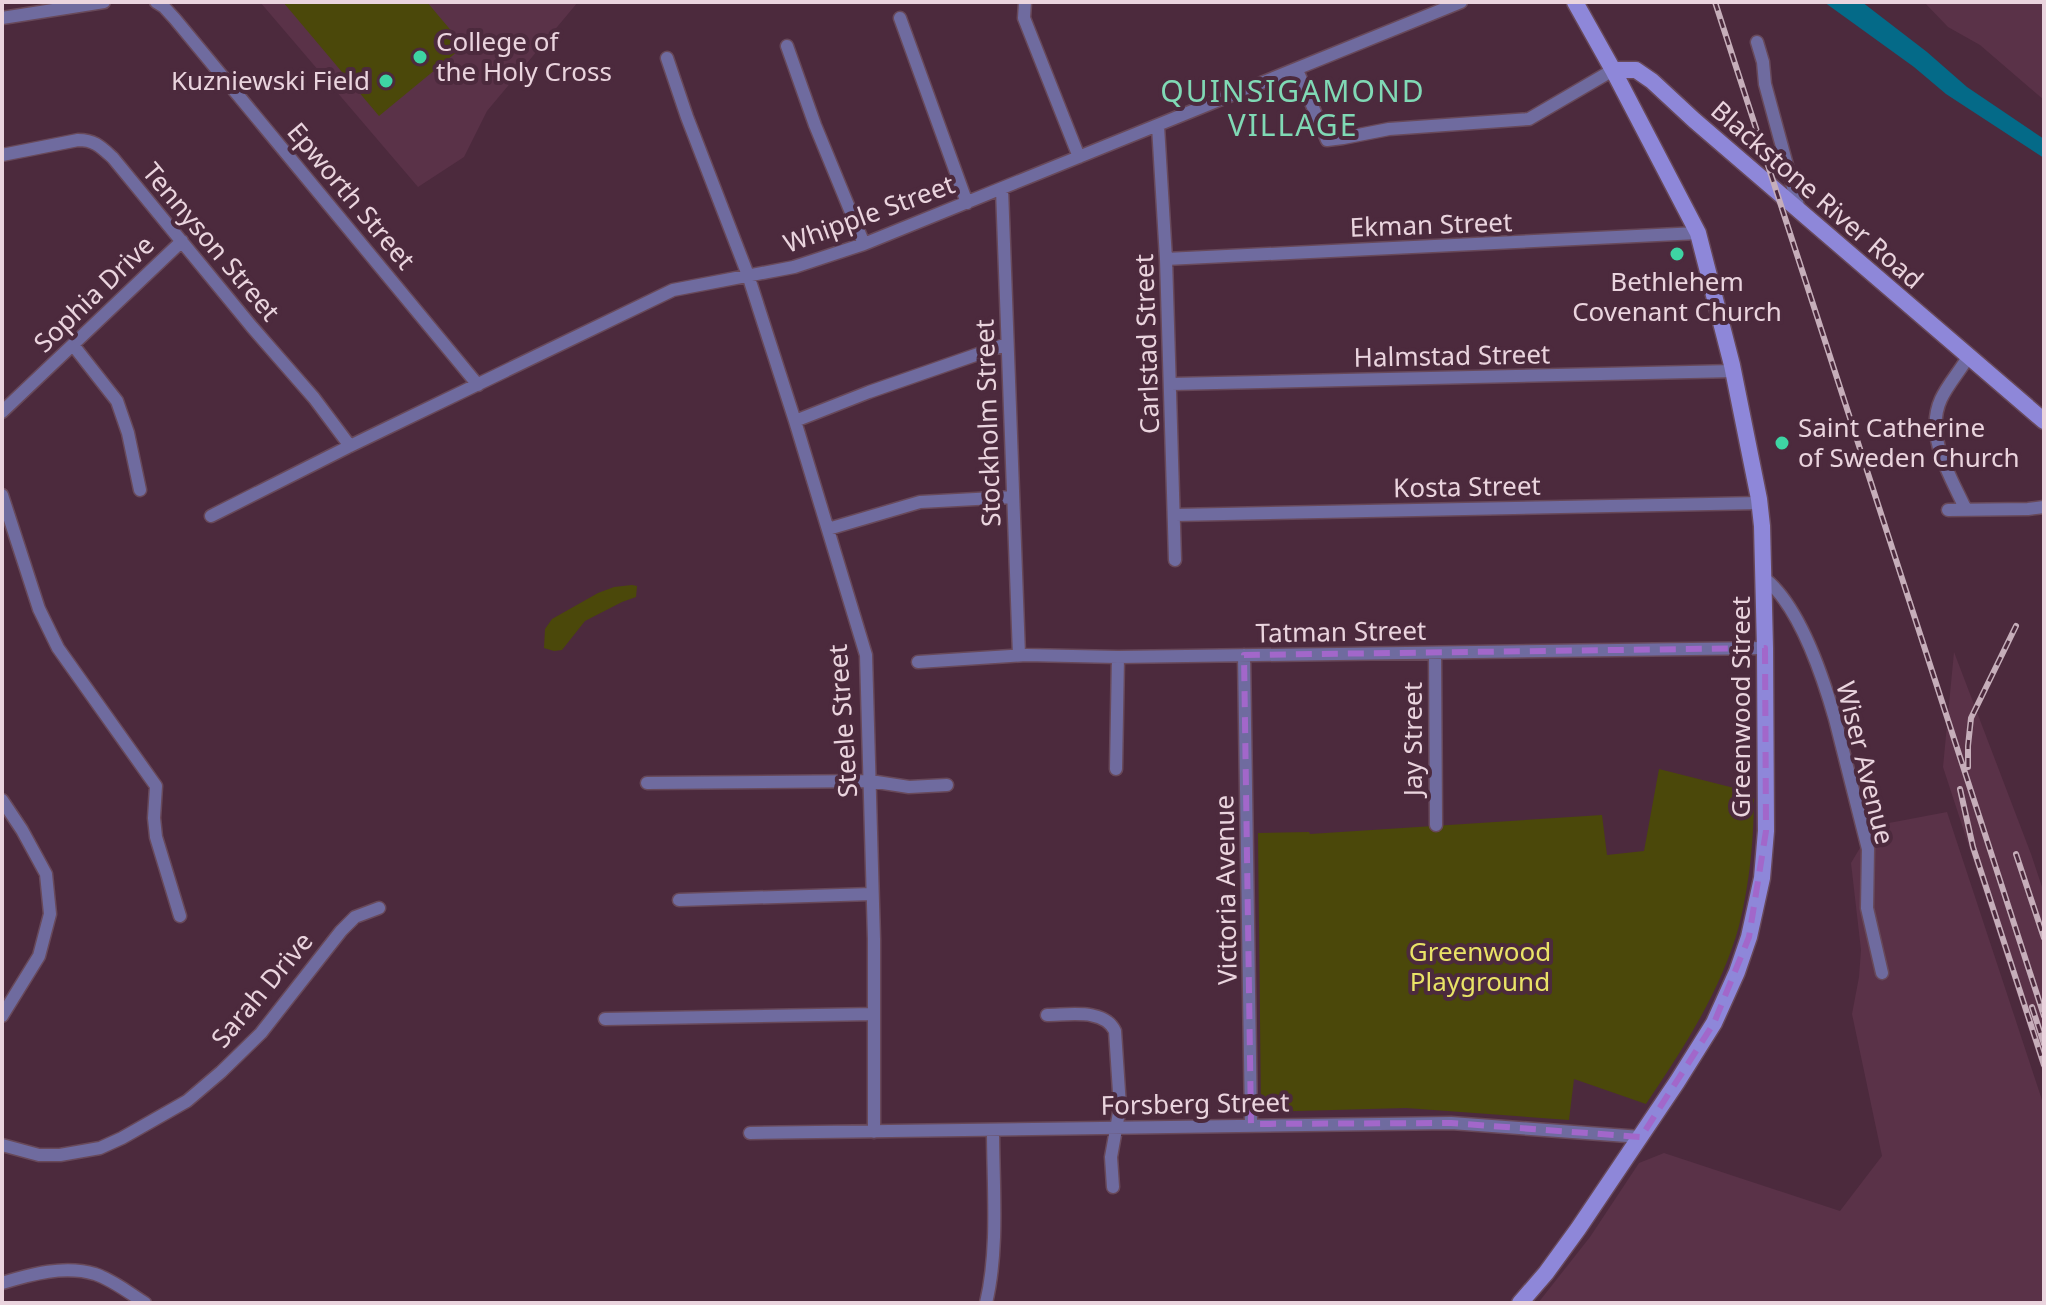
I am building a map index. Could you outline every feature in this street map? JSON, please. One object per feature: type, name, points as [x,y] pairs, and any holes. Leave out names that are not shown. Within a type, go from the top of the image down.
[{"type":"main road","points":[[1575,2],[1613,70]]},
{"type":"main road","name":"Blackstone River Road","points":[[1613,70],[1636,70],[1652,81],[1800,213],[2044,421]]},
{"type":"main road","name":"Greenwood Street","points":[[1520,1303],[1578,1229],[1714,1023],[1749,937],[1762,878],[1766,831],[1764,578],[1759,503],[1734,371],[1698,233],[1613,70]]},
{"type":"street","points":[[2,18],[104,2]]},
{"type":"street","name":"Epworth Street","points":[[156,2],[175,19],[478,385]]},
{"type":"street","points":[[1025,2],[1024,18],[1079,157]]},
{"type":"street","name":"Whipple Street","points":[[211,516],[673,290],[794,267],[864,244],[1461,2]]},
{"type":"street","points":[[900,18],[967,203]]},
{"type":"street","points":[[1757,42],[1765,84],[1800,213]]},
{"type":"street","points":[[787,46],[815,125],[864,244]]},
{"type":"street","name":"Steele Street","points":[[667,58],[748,275],[866,655],[874,939],[874,1132]]},
{"type":"street","points":[[1297,70],[1327,140],[1389,129],[1529,119],[1613,70]]},
{"type":"street","name":"Carlstad Street","points":[[1158,126],[1171,384],[1175,560]]},
{"type":"street","name":"Tennyson Street","points":[[2,155],[78,140],[99,144],[314,398],[350,446]]},
{"type":"street","name":"Stockholm Street","points":[[1002,189],[1019,655]]},
{"type":"street","name":"Ekman Street","points":[[1166,259],[1698,233]]},
{"type":"street","name":"Sophia Drive","points":[[2,412],[182,241]]},
{"type":"street","points":[[795,421],[1007,344]]},
{"type":"street","points":[[73,345],[117,401],[128,433],[140,490]]},
{"type":"street","points":[[1966,510],[1940,449],[1935,421],[1943,395],[1968,357]]},
{"type":"street","name":"Halmstad Street","points":[[1171,384],[1734,371]]},
{"type":"street","points":[[2,495],[39,609],[58,648],[156,786],[156,837],[180,916]]},
{"type":"street","points":[[828,529],[920,502],[1013,497]]},
{"type":"street","name":"Kosta Street","points":[[1175,515],[1759,503]]},
{"type":"street","points":[[1948,510],[2044,507]]},
{"type":"street","name":"Wiser Avenue","points":[[1764,578],[1775,586],[1796,618],[1832,709],[1868,849],[1867,908],[1882,973]]},
{"type":"street","name":"Tatman Street","points":[[918,662],[1019,655],[1118,657],[1765,648]]},
{"type":"street","name":"Jay Street","points":[[1435,653],[1436,825]]},
{"type":"street","name":"Victoria Avenue","points":[[1244,655],[1251,1124]]},
{"type":"street","points":[[1116,769],[1118,657]]},
{"type":"street","points":[[647,783],[870,781],[909,787],[947,785]]},
{"type":"street","points":[[2,800],[46,874],[50,914],[39,956],[2,1016]]},
{"type":"street","points":[[679,900],[872,894]]},
{"type":"street","name":"Sarah Drive","points":[[2,1145],[39,1155],[100,1148],[187,1101],[261,1033],[341,931],[355,917],[379,908]]},
{"type":"street","points":[[605,1019],[874,1014]]},
{"type":"street","points":[[1047,1015],[1098,1016],[1113,1026],[1117,1042],[1120,1107],[1111,1157],[1113,1187]]},
{"type":"street","name":"Forsberg Street","points":[[750,1133],[1451,1123],[1641,1137]]},
{"type":"street","points":[[986,1303],[994,1259],[993,1130]]},
{"type":"street","points":[[2,1283],[52,1271],[95,1274],[145,1303]]},
{"type":"highlighted area","points":[[1765,648],[1766,831],[1749,937],[1714,1023],[1641,1137],[1451,1123],[1251,1124],[1244,655]]},
{"type":"shaded area","name":"College of the Holy Cross","points":[[260,2],[578,2],[487,111],[464,157],[418,187]]},
{"type":"shaded area","points":[[1924,2],[2044,2],[2044,100],[1980,45],[1948,27]]},
{"type":"shaded area","points":[[1954,652],[2044,893],[2044,1076],[1943,767]]},
{"type":"shaded area","points":[[1947,812],[2044,1106],[2044,1303],[1538,1303],[1590,1237],[1639,1163],[1664,1153],[1840,1211],[1882,1156],[1852,1014],[1861,950],[1851,863],[1873,826]]},
{"type":"green space","name":"Kuzniewski Field","points":[[283,2],[427,2],[464,46],[379,116]]},
{"type":"green space","points":[[637,586],[636,597],[585,621],[562,650],[544,648],[545,629],[552,619],[598,593]]},
{"type":"green space","name":"Greenwood Playground","points":[[1659,769],[1754,793],[1753,827],[1746,893],[1739,926],[1722,974],[1700,1019],[1646,1104],[1574,1079],[1569,1120],[1406,1108],[1261,1112],[1258,833],[1310,834],[1602,815],[1607,855],[1644,851]]},
{"type":"water","points":[[1824,2],[1862,2],[1967,87],[2044,139],[2044,158],[1946,94]]},
{"type":"railway","points":[[1715,2],[2044,1016]]},
{"type":"railway","points":[[1968,767],[1971,718],[2016,626]]},
{"type":"railway","points":[[1960,789],[1973,847],[2044,1065]]},
{"type":"railway","points":[[2016,854],[2044,938]]},
{"type":"railway","points":[[2032,1007],[2044,1044]]},
{"type":"place","name":"College of the Holy Cross","points":[[420,57]]},
{"type":"place","name":"Kuzniewski Field","points":[[386,81]]},
{"type":"place","name":"Bethlehem Covenant Church","points":[[1677,254]]},
{"type":"place","name":"Saint Catherine of Sweden Church","points":[[1782,443]]},
{"type":"district","name":"QUINSIGAMOND VILLAGE","points":[[1293,109]]}]
